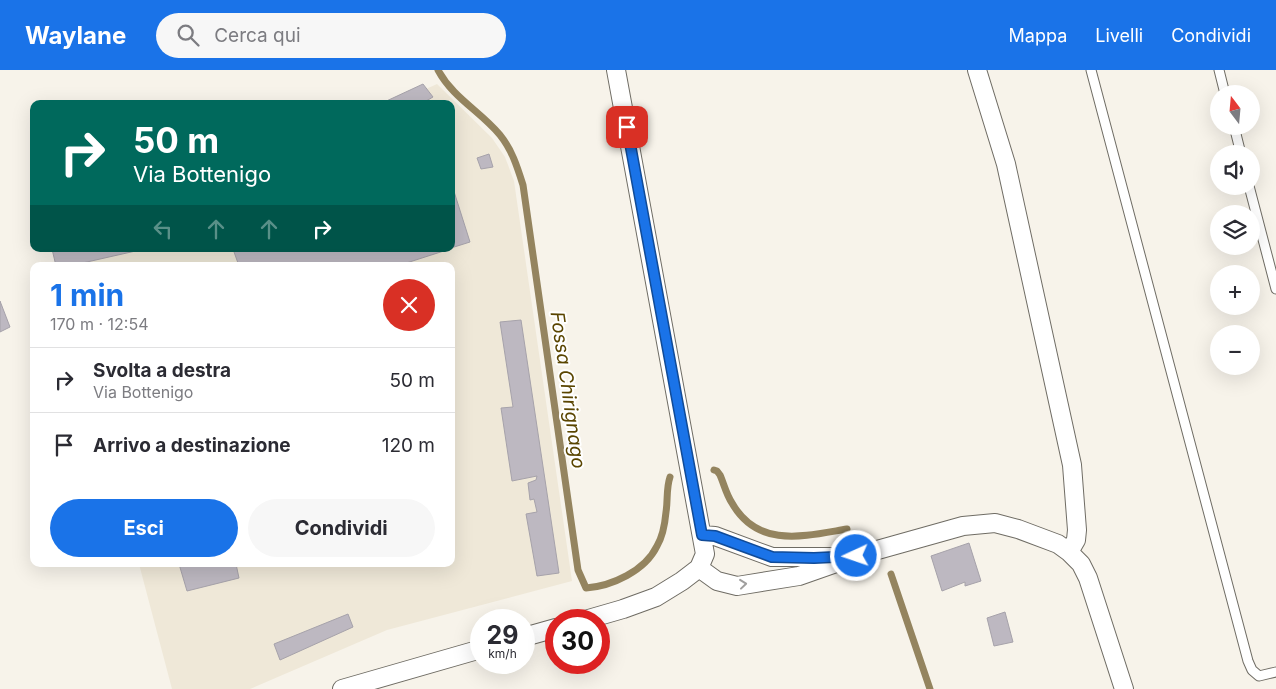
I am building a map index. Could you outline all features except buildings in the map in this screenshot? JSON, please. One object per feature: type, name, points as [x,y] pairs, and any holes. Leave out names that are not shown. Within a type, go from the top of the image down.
[{"type":"street","points":[[610,613],[656,597],[682,581],[699,568],[705,554],[616,70]]},
{"type":"street","points":[[977,70],[1006,164],[1072,465],[1077,530],[1076,540],[1069,552]]},
{"type":"street","points":[[699,568],[717,581],[737,586],[799,576],[856,556],[963,526],[995,523],[1058,544],[1081,564],[1088,578],[1124,689]]},
{"type":"street","points":[[702,535],[715,536],[772,557],[856,556]]},
{"type":"street","points":[[342,689],[470,652]]},
{"type":"lane","points":[[1092,70],[1248,661],[1252,670],[1259,676],[1276,672]]},
{"type":"lane","points":[[1219,70],[1223,85]]},
{"type":"lane","points":[[1251,195],[1276,289]]},
{"type":"shaded area","points":[[437,84],[453,100],[402,100]]},
{"type":"shaded area","points":[[455,102],[492,138],[505,157],[514,181],[572,581],[387,630],[250,689],[172,689],[140,567],[455,567],[455,262],[60,262],[57,252],[455,252]]},
{"type":"waterway","name":"Fossa Chirignago","points":[[438,70],[451,89],[500,135],[511,152],[523,185],[578,570],[586,588],[596,587],[627,576],[652,555],[663,529],[670,477]]},
{"type":"waterway","name":"Fossa Chirignago","points":[[714,470],[720,475],[732,503],[743,518],[755,527],[769,533],[784,536],[799,536],[847,529]]},
{"type":"waterway","name":"Fossa Chirignago","points":[[891,574],[930,689]]},
{"type":"route","points":[[627,127],[702,535],[728,540],[772,557],[856,556]]}]
